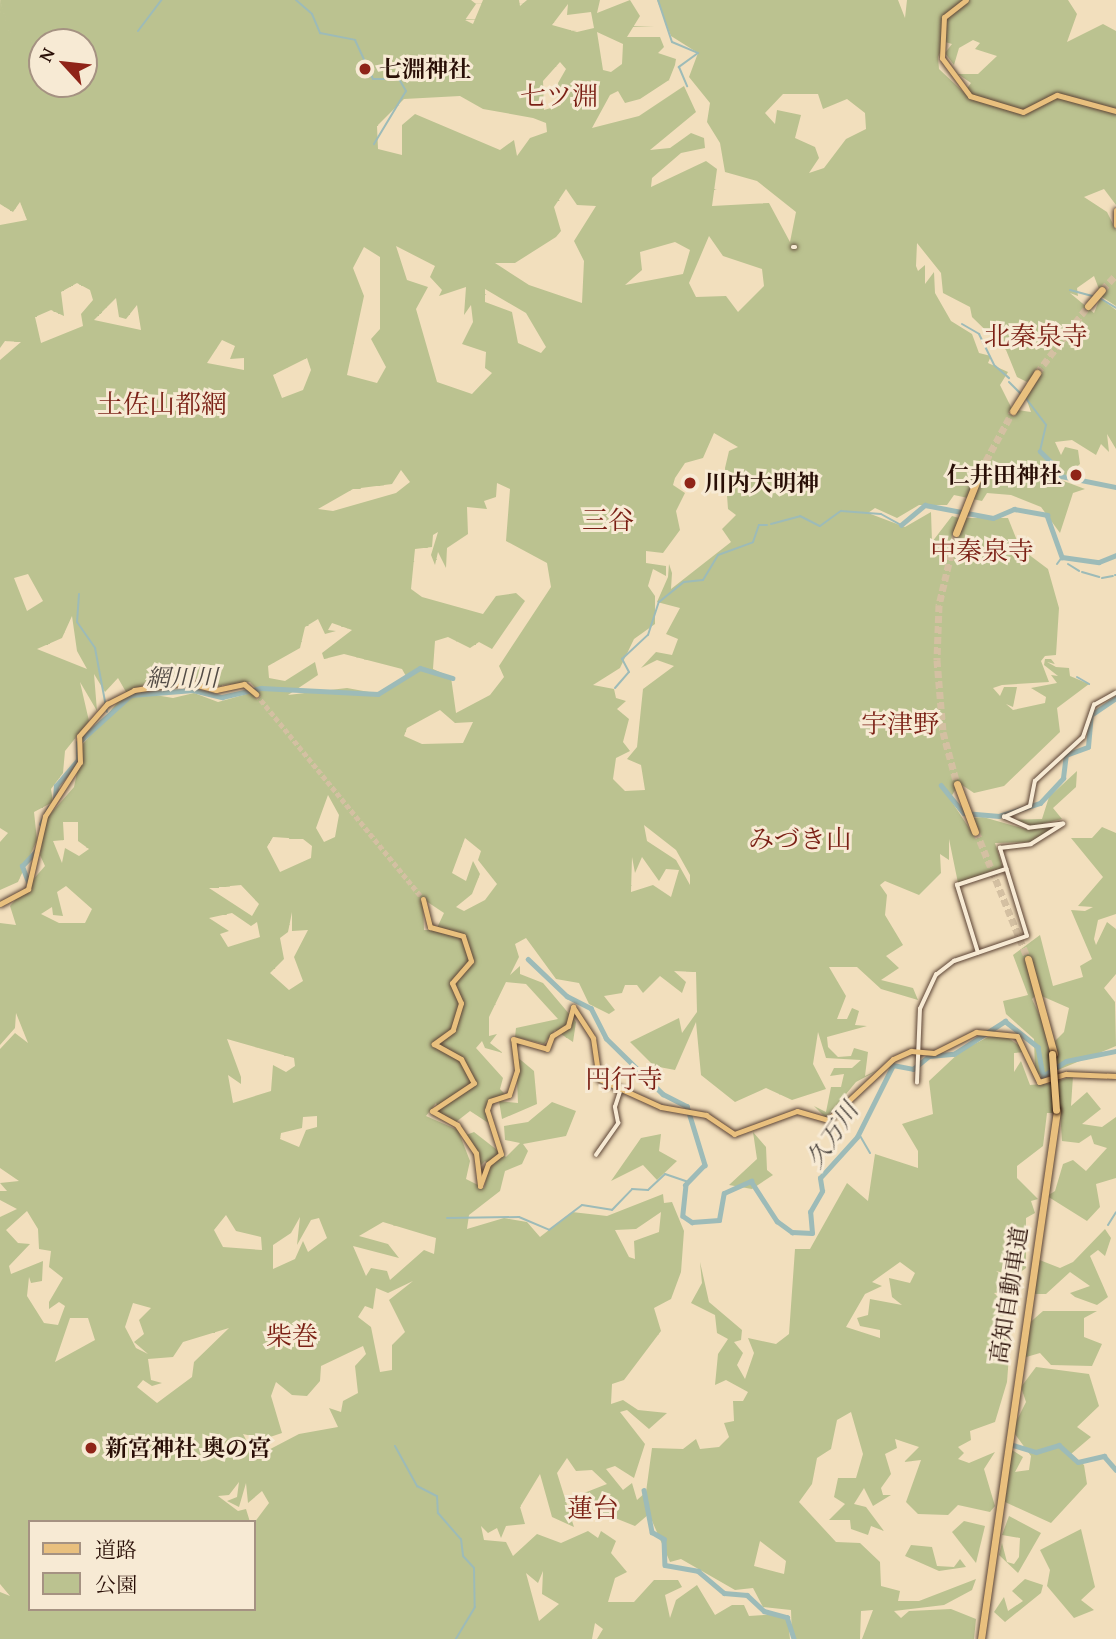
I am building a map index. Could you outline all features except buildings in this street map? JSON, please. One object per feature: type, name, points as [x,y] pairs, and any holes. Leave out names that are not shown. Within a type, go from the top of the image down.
[{"type":"highway","points":[[1089,307],[1103,291]]},
{"type":"highway","points":[[1015,409],[1038,374]]},
{"type":"highway","points":[[956,533],[971,491],[982,470]]},
{"type":"highway","points":[[958,784],[976,831]]},
{"type":"highway","name":"高知自動車道","points":[[980,1639],[1008,1428],[1056,1110],[1053,1054],[1027,959]]},
{"type":"main road","points":[[966,0],[944,17],[942,58],[970,96],[1023,112],[1054,95],[1116,111]]},
{"type":"main road","points":[[1116,210],[1116,225]]},
{"type":"main road","points":[[0,904],[29,886],[46,816],[72,779],[79,743],[104,709],[146,687],[189,682],[216,690],[254,692]]},
{"type":"main road","points":[[423,899],[432,930],[464,936],[471,961],[452,983],[461,1003],[453,1030],[434,1044],[461,1059],[474,1082],[432,1113],[455,1123],[476,1153],[479,1185],[501,1154],[487,1110],[490,1101],[509,1095],[517,1070],[514,1037],[547,1049],[552,1036],[568,1026],[574,1008],[593,1038],[595,1074],[737,1134],[797,1111],[826,1121],[888,1062],[921,1051],[934,1053],[980,1033],[1017,1036],[1039,1082],[1066,1073],[1116,1076]]},
{"type":"street","points":[[917,1083],[921,1051],[920,1005],[934,979],[948,964],[1027,935],[1001,847],[1031,844],[1063,825],[1059,820],[1029,828],[1005,820],[1012,810],[1031,805],[1035,781],[1083,737],[1094,705],[1116,693]]},
{"type":"street","points":[[978,953],[957,886],[1006,869]]},
{"type":"street","points":[[596,1155],[618,1123],[615,1107],[622,1087]]},
{"type":"green space","points":[[0,0],[471,0],[476,4],[465,20],[473,24],[483,0],[519,0],[520,6],[527,0],[600,0],[597,13],[630,0],[640,16],[627,37],[660,37],[664,47],[658,53],[676,59],[675,65],[669,80],[640,99],[625,103],[618,91],[610,95],[592,128],[639,116],[684,86],[696,112],[650,150],[670,148],[691,133],[704,138],[705,148],[681,153],[652,178],[651,187],[706,161],[717,169],[712,206],[769,203],[790,242],[796,212],[757,181],[725,172],[720,143],[707,122],[710,103],[689,77],[698,53],[671,36],[657,0],[898,0],[905,18],[907,0],[1068,0],[1077,14],[1067,42],[1103,24],[1116,31],[1116,205],[1104,189],[1084,197],[1107,212],[1116,230],[1116,306],[1102,297],[1094,276],[1077,288],[1078,296],[1070,293],[1094,313],[1100,298],[1116,310],[1116,449],[1107,434],[1109,452],[1101,444],[1096,455],[1072,440],[1055,442],[1061,455],[1065,447],[1078,450],[1080,464],[1061,480],[1085,489],[1073,493],[1060,533],[1041,507],[1011,495],[987,493],[982,501],[954,495],[947,505],[919,505],[897,518],[875,508],[868,513],[905,527],[931,512],[932,542],[952,516],[959,518],[953,534],[958,537],[964,518],[1008,518],[1020,548],[1048,569],[1059,608],[1056,655],[1045,656],[1041,661],[1049,682],[993,688],[1000,696],[1004,687],[1017,687],[1013,707],[1006,704],[1013,710],[1045,703],[1046,697],[1031,688],[1057,683],[1051,675],[1058,676],[1044,665],[1045,659],[1051,659],[1055,664],[1047,662],[1056,667],[1069,668],[1070,676],[1089,684],[1057,708],[1060,732],[1004,786],[974,793],[959,783],[950,799],[973,834],[979,831],[973,818],[983,817],[1029,830],[1060,821],[1057,830],[1031,842],[995,843],[1003,868],[958,883],[949,839],[949,860],[940,854],[941,873],[919,895],[885,881],[880,885],[887,895],[885,915],[903,945],[886,956],[899,968],[881,980],[913,988],[918,1000],[881,989],[857,967],[829,967],[846,996],[837,1019],[847,1019],[852,1008],[859,1011],[855,1025],[867,1026],[827,1037],[828,1047],[838,1057],[851,1056],[854,1048],[868,1052],[865,1076],[882,1068],[856,1082],[826,1118],[814,1106],[826,1112],[831,1087],[841,1087],[844,1074],[830,1076],[834,1068],[852,1068],[861,1060],[826,1058],[818,1032],[813,1064],[826,1089],[792,1100],[766,1088],[735,1102],[701,1075],[696,1022],[675,1070],[654,1066],[630,1042],[679,1018],[682,1033],[697,1012],[696,972],[674,971],[686,982],[682,993],[660,976],[643,993],[637,985],[625,985],[622,993],[604,996],[615,1010],[609,1014],[589,1004],[579,983],[556,979],[526,938],[515,944],[519,957],[510,975],[520,966],[520,974],[543,983],[576,1022],[573,1042],[555,1030],[544,1044],[515,1037],[516,1028],[558,1019],[526,984],[506,982],[489,1017],[489,1036],[497,1034],[490,1043],[503,1053],[485,1048],[482,1041],[476,1048],[503,1078],[500,1089],[507,1096],[487,1104],[493,1126],[470,1111],[456,1122],[442,1117],[436,1103],[426,1116],[458,1130],[470,1161],[466,1179],[484,1188],[490,1165],[485,1161],[480,1166],[466,1135],[474,1132],[506,1157],[520,1143],[505,1140],[504,1126],[528,1122],[552,1102],[576,1111],[566,1136],[523,1144],[528,1151],[522,1164],[505,1171],[500,1191],[469,1215],[467,1229],[504,1218],[527,1222],[540,1237],[572,1212],[607,1216],[663,1194],[664,1203],[672,1202],[684,1231],[681,1272],[671,1299],[654,1308],[661,1331],[624,1380],[612,1384],[611,1404],[623,1400],[638,1410],[667,1413],[649,1429],[627,1410],[620,1412],[645,1444],[634,1478],[615,1466],[606,1469],[623,1490],[632,1483],[637,1500],[646,1492],[652,1448],[683,1449],[696,1439],[700,1449],[719,1447],[729,1437],[724,1423],[734,1421],[733,1401],[743,1401],[748,1392],[726,1380],[715,1385],[718,1354],[728,1339],[717,1333],[715,1315],[691,1303],[702,1283],[700,1262],[709,1302],[742,1330],[741,1340],[734,1342],[743,1353],[737,1365],[745,1379],[754,1353],[748,1338],[776,1344],[789,1334],[795,1249],[810,1249],[847,1183],[868,1201],[875,1154],[918,1168],[918,1151],[902,1124],[933,1114],[929,1081],[961,1051],[988,1037],[1004,1035],[1020,1046],[1025,1052],[1014,1053],[1014,1072],[1021,1061],[1030,1085],[1054,1083],[1053,1113],[1047,1113],[1043,1146],[1017,1166],[1017,1178],[1038,1199],[1031,1201],[1035,1213],[1026,1218],[1026,1268],[1015,1276],[996,1271],[1024,1289],[994,1293],[1007,1305],[1002,1321],[1011,1330],[1007,1382],[995,1422],[970,1431],[971,1440],[958,1447],[964,1453],[958,1459],[969,1463],[995,1452],[984,1469],[995,1506],[990,1512],[958,1505],[948,1515],[918,1514],[906,1502],[921,1460],[904,1462],[919,1447],[895,1439],[897,1448],[885,1454],[891,1474],[881,1488],[883,1495],[891,1495],[873,1506],[864,1488],[854,1504],[866,1507],[884,1531],[871,1526],[868,1535],[851,1529],[850,1520],[829,1520],[845,1504],[834,1497],[838,1478],[856,1478],[863,1454],[851,1412],[837,1420],[831,1449],[817,1458],[812,1484],[799,1502],[836,1542],[860,1543],[880,1562],[881,1586],[900,1591],[898,1601],[919,1601],[976,1579],[972,1590],[944,1605],[894,1611],[901,1618],[909,1611],[951,1609],[976,1619],[974,1639],[862,1639],[873,1610],[861,1611],[860,1639],[792,1639],[791,1610],[763,1607],[753,1588],[735,1590],[681,1559],[670,1562],[649,1514],[635,1526],[600,1512],[584,1493],[607,1484],[592,1470],[576,1471],[567,1458],[557,1473],[574,1527],[552,1517],[540,1474],[520,1507],[525,1524],[506,1526],[501,1538],[497,1528],[488,1533],[481,1526],[484,1540],[506,1542],[513,1556],[537,1534],[561,1543],[588,1531],[598,1538],[601,1531],[616,1541],[611,1553],[627,1572],[615,1578],[608,1602],[634,1602],[654,1580],[678,1580],[682,1587],[665,1595],[670,1618],[676,1600],[697,1585],[715,1615],[732,1605],[744,1605],[749,1616],[776,1614],[788,1621],[790,1639],[597,1639],[603,1629],[595,1623],[592,1639],[0,1639],[0,1592],[10,1596],[0,1584],[0,1217],[17,1209],[0,1200],[0,1191],[7,1191],[0,1183],[19,1181],[0,1168],[0,1049],[15,1033],[28,1043],[16,1013],[15,1028],[0,1045],[0,923],[16,925],[10,906],[45,866],[40,855],[46,819],[74,787],[83,744],[126,692],[118,678],[105,692],[94,674],[97,711],[80,682],[89,721],[65,751],[63,773],[51,789],[53,802],[34,812],[37,840],[18,882],[0,890],[0,842],[8,833],[0,828],[0,360],[21,342],[5,341],[0,348],[0,225],[27,220],[20,202],[13,212],[0,204]],"holes":[[[568,4],[567,15],[591,12],[594,28],[577,32],[552,25]],[[597,32],[623,44],[622,64],[611,72],[603,70]],[[973,40],[980,43],[975,49],[997,56],[978,74],[958,74],[971,83],[966,90],[973,101],[939,69],[938,57],[945,42],[952,44],[945,53],[954,65],[959,48]],[[560,62],[566,69],[558,83],[561,105],[544,110],[543,81]],[[783,94],[818,94],[823,109],[847,99],[865,113],[866,129],[846,139],[824,168],[809,173],[819,158],[815,147],[795,138],[801,115],[777,110],[775,124],[765,113]],[[460,96],[483,109],[546,123],[547,132],[530,138],[517,156],[514,140],[500,150],[415,114],[402,125],[402,155],[378,149],[377,126],[404,99]],[[566,189],[577,205],[596,206],[574,241],[584,261],[582,303],[529,285],[495,263],[515,263],[561,231],[554,207]],[[709,236],[723,256],[762,269],[764,286],[738,312],[726,296],[696,297],[689,283]],[[675,242],[690,250],[683,274],[625,285],[642,270],[640,252]],[[917,243],[941,273],[943,293],[970,307],[972,317],[1006,350],[1017,377],[1027,382],[1036,372],[1041,375],[1026,398],[1031,412],[1012,409],[1000,385],[1008,372],[988,363],[991,356],[979,353],[972,334],[951,321],[935,293],[934,272],[925,284],[925,265],[918,271]],[[396,246],[435,266],[430,277],[442,290],[439,296],[466,287],[464,315],[471,305],[473,322],[462,344],[486,352],[485,368],[492,373],[472,394],[437,382],[416,309],[428,287],[407,280]],[[364,247],[380,257],[380,329],[371,339],[386,367],[377,383],[347,375],[364,296],[353,268]],[[77,283],[90,290],[93,300],[81,314],[83,326],[41,343],[35,317],[51,310],[64,316],[61,292]],[[485,289],[526,313],[546,347],[541,353],[518,343],[512,312],[485,302]],[[116,298],[119,317],[126,319],[137,305],[141,330],[94,320]],[[222,340],[235,346],[230,359],[244,358],[244,370],[207,363]],[[307,358],[311,370],[303,390],[282,398],[273,375]],[[714,433],[738,447],[729,451],[725,468],[728,509],[736,515],[722,529],[731,542],[671,589],[672,573],[669,564],[668,577],[657,602],[680,608],[666,634],[678,639],[672,655],[656,652],[641,668],[657,660],[674,666],[643,689],[637,747],[627,759],[641,765],[645,790],[625,791],[613,779],[616,758],[630,751],[623,742],[629,719],[617,709],[626,701],[616,698],[614,689],[593,685],[620,668],[634,639],[655,624],[655,596],[648,586],[653,569],[666,576],[666,566],[646,563],[646,551],[663,553],[680,530],[676,511],[685,493],[673,485],[685,463],[703,458]],[[401,470],[410,482],[396,493],[333,511],[318,509],[353,489],[392,484]],[[497,483],[510,489],[506,541],[547,563],[551,587],[499,666],[504,677],[490,695],[456,713],[451,677],[433,669],[435,641],[448,637],[470,648],[479,642],[492,649],[525,601],[516,593],[496,596],[483,614],[422,597],[411,589],[415,549],[432,547],[433,535],[438,532],[431,555],[435,565],[438,552],[446,568],[447,548],[468,534],[467,507],[487,509],[484,501],[496,497]],[[28,574],[43,601],[27,611],[14,578]],[[72,616],[77,651],[87,669],[37,649],[62,638]],[[318,619],[325,634],[336,631],[328,630],[332,623],[352,630],[322,653],[324,659],[344,654],[402,669],[407,678],[380,694],[347,688],[288,695],[318,675],[315,662],[285,681],[269,678],[268,666],[300,648],[305,627]],[[190,676],[214,686],[250,682],[258,691],[218,702],[194,693],[173,698],[137,692],[149,678]],[[440,710],[455,723],[473,722],[463,743],[422,744],[404,736],[407,728]],[[328,795],[339,815],[335,837],[324,842],[316,828]],[[63,822],[78,822],[78,841],[89,849],[79,856],[65,848],[62,863],[53,841],[64,840]],[[644,825],[676,850],[690,875],[690,885],[676,860],[647,841]],[[273,837],[303,839],[312,846],[311,858],[280,872],[267,847]],[[465,838],[481,851],[478,860],[497,884],[485,900],[464,911],[456,907],[472,894],[480,874],[473,861],[466,881],[452,873]],[[632,857],[635,873],[642,857],[659,881],[666,869],[679,870],[671,897],[653,885],[631,892]],[[241,885],[259,904],[252,916],[209,888]],[[66,886],[92,909],[85,923],[59,923],[41,914],[52,907],[53,915],[63,916],[57,892]],[[423,899],[444,913],[436,930],[424,930]],[[292,912],[292,931],[308,930],[294,957],[303,981],[289,990],[270,973],[284,959],[280,938],[288,932]],[[232,913],[251,926],[257,922],[260,937],[228,947],[220,934],[229,931],[209,918]],[[227,1039],[294,1058],[295,1066],[286,1072],[273,1065],[271,1091],[233,1103],[228,1075],[241,1084]],[[317,1116],[317,1127],[306,1130],[299,1147],[280,1139],[281,1133],[302,1128],[303,1117]],[[27,1211],[38,1229],[39,1249],[51,1251],[49,1267],[63,1278],[49,1302],[49,1309],[59,1302],[65,1306],[58,1325],[44,1323],[27,1296],[29,1277],[31,1283],[42,1281],[43,1261],[11,1274],[9,1266],[30,1244],[18,1243],[6,1230]],[[661,1212],[659,1232],[634,1241],[635,1259],[629,1257],[615,1230],[636,1229]],[[226,1215],[236,1231],[261,1237],[262,1250],[223,1247],[214,1230]],[[300,1217],[297,1245],[311,1220],[319,1218],[327,1238],[308,1252],[303,1241],[295,1259],[273,1269],[273,1245],[291,1233]],[[383,1222],[436,1238],[434,1254],[424,1250],[390,1280],[387,1271],[371,1268],[366,1276],[353,1246],[399,1258],[388,1244],[359,1236]],[[900,1262],[915,1273],[910,1283],[889,1278],[892,1297],[902,1305],[870,1299],[868,1315],[857,1318],[860,1326],[880,1330],[880,1338],[846,1327],[865,1294],[882,1286],[872,1282]],[[413,1281],[389,1300],[405,1332],[392,1345],[392,1370],[380,1372],[371,1327],[358,1317],[365,1306],[373,1309],[376,1288],[388,1293]],[[133,1303],[151,1308],[139,1320],[144,1334],[134,1342],[148,1354],[136,1348],[125,1327]],[[70,1318],[88,1318],[95,1340],[55,1362]],[[229,1328],[194,1362],[192,1377],[157,1403],[137,1387],[143,1380],[152,1386],[162,1383],[151,1380],[148,1359],[173,1357],[183,1342]],[[363,1346],[366,1354],[355,1366],[358,1393],[343,1401],[341,1412],[329,1408],[338,1427],[299,1434],[255,1457],[243,1434],[264,1439],[282,1433],[271,1396],[276,1382],[292,1395],[307,1396],[320,1381],[321,1366]],[[760,1541],[786,1561],[784,1574],[754,1566]],[[543,1571],[542,1594],[559,1604],[539,1621],[526,1573],[538,1583]]]},
{"type":"green space","points":[[1077,771],[1076,787],[1053,808],[1062,819],[1029,827],[1010,820],[1042,819],[1049,797]]},
{"type":"green space","points":[[1102,827],[1116,833],[1116,914],[1098,920],[1094,939],[1096,945],[1107,922],[1116,929],[1116,974],[1104,988],[1115,1002],[1116,1046],[1058,1070],[1054,1042],[1064,1032],[1069,1008],[1037,994],[1032,999],[1045,1027],[1053,1074],[1044,1077],[1035,1072],[1034,1039],[1006,1014],[1003,1001],[1028,995],[1013,955],[1040,935],[1053,986],[1083,977],[1080,966],[1092,959],[1071,910],[1085,911],[1093,907],[1078,906],[1103,877],[1071,838],[1092,838]]},
{"type":"green space","points":[[516,1056],[534,1071],[537,1104],[502,1119],[499,1101],[518,1103]]},
{"type":"green space","points":[[1073,1076],[1071,1106],[1087,1092],[1101,1109],[1082,1124],[1102,1127],[1116,1117],[1116,1178],[1096,1184],[1100,1207],[1087,1221],[1047,1196],[1055,1191],[1063,1164],[1073,1160],[1086,1171],[1107,1148],[1094,1144],[1091,1135],[1079,1143],[1062,1141],[1058,1081]]},
{"type":"green space","points":[[753,1132],[766,1147],[767,1170],[773,1175],[752,1189],[729,1185],[757,1159]]},
{"type":"green space","points":[[661,1134],[659,1151],[677,1161],[657,1180],[643,1165],[611,1181],[641,1138]]},
{"type":"green space","points":[[1105,1229],[1111,1238],[1105,1256],[1098,1250],[1090,1256],[1108,1297],[1097,1305],[1075,1297],[1070,1293],[1090,1286],[1070,1272],[1046,1294],[1034,1294],[1037,1259],[1060,1268],[1073,1262]]},
{"type":"green space","points":[[1043,1311],[1097,1311],[1084,1318],[1084,1337],[1102,1344],[1092,1366],[1051,1365],[1040,1353],[1023,1358],[1026,1326]]},
{"type":"green space","points":[[1036,1367],[1089,1374],[1099,1406],[1077,1427],[1091,1437],[1071,1454],[1084,1465],[1087,1484],[1051,1523],[1005,1502],[1012,1450],[1023,1457],[1015,1472],[1029,1470],[1031,1456],[1012,1430],[1026,1402],[1021,1387]]},
{"type":"green space","points":[[1009,1516],[1041,1533],[1018,1573],[999,1555],[1002,1543],[1007,1562],[1014,1564],[1019,1557],[1020,1538],[1002,1535]]},
{"type":"green space","points":[[964,1521],[985,1526],[976,1563],[952,1532]]},
{"type":"green space","points":[[1081,1529],[1095,1587],[1081,1600],[1094,1610],[1074,1618],[1047,1586],[1050,1570],[1040,1550]]},
{"type":"green space","points":[[911,1545],[932,1547],[937,1566],[954,1567],[960,1559],[966,1567],[939,1571],[905,1556]]},
{"type":"green space","points":[[1025,1579],[1043,1585],[1041,1593],[1005,1622],[994,1612],[1004,1597],[1008,1611],[1023,1601],[1012,1591]]},
{"type":"waterway","points":[[138,31],[161,0]]},
{"type":"waterway","points":[[296,0],[312,14],[320,33],[355,40],[373,79],[399,79],[406,91],[374,144]]},
{"type":"waterway","points":[[658,0],[672,42],[698,53],[679,67],[687,86]]},
{"type":"waterway","points":[[1070,290],[1093,296]]},
{"type":"waterway","points":[[1098,297],[1116,308]]},
{"type":"waterway","points":[[962,324],[979,334],[994,365],[1009,378]]},
{"type":"waterway","points":[[1009,382],[1021,394]]},
{"type":"waterway","points":[[1025,397],[1046,425],[1040,451]]},
{"type":"waterway","points":[[1040,451],[1051,462],[1051,474],[1116,487]]},
{"type":"waterway","points":[[901,525],[925,505],[993,518],[1014,509],[1047,515],[1062,557],[1099,562],[1116,555]]},
{"type":"waterway","points":[[771,524],[800,516],[820,526],[841,511],[881,514],[901,525]]},
{"type":"waterway","points":[[615,688],[629,672],[622,659],[648,635],[659,602],[684,582],[703,580],[718,555],[753,542],[759,525],[767,525]]},
{"type":"waterway","points":[[1057,564],[1062,557]]},
{"type":"waterway","points":[[1068,564],[1079,571]]},
{"type":"waterway","points":[[1082,572],[1099,577]]},
{"type":"waterway","points":[[1102,578],[1113,576]]},
{"type":"waterway","points":[[79,594],[77,622],[95,648],[107,712]]},
{"type":"waterway","name":"網川川","points":[[55,799],[56,786],[78,760],[78,743],[131,695],[193,690],[222,697],[261,688],[378,694],[420,668],[452,678]]},
{"type":"waterway","points":[[1077,677],[1089,684]]},
{"type":"waterway","points":[[941,785],[964,813],[999,816],[1040,803],[1063,778],[1066,755],[1088,747],[1091,715],[1116,698]]},
{"type":"waterway","name":"網川川","points":[[41,824],[49,808]]},
{"type":"waterway","name":"網川川","points":[[28,882],[22,866],[37,850]]},
{"type":"waterway","name":"久万川","points":[[528,959],[567,996],[591,1008],[606,1038],[663,1094],[687,1106],[705,1165],[686,1185],[683,1216],[692,1222],[719,1220],[724,1193],[751,1181],[777,1221],[792,1232],[812,1233],[810,1212],[822,1191],[820,1178],[857,1137],[893,1065],[913,1069],[929,1056],[954,1054],[1005,1021],[1038,1047],[1043,1076],[1066,1061],[1116,1051]]},
{"type":"waterway","points":[[859,1134],[870,1153]]},
{"type":"waterway","points":[[447,1218],[519,1217],[549,1230],[582,1205],[612,1210],[632,1189],[648,1190],[665,1174],[688,1182]]},
{"type":"waterway","points":[[1108,1225],[1116,1212]]},
{"type":"waterway","points":[[1013,1445],[1036,1452],[1059,1445],[1078,1462],[1104,1456],[1116,1470]]},
{"type":"waterway","points":[[395,1446],[417,1486],[437,1496],[438,1513],[461,1539],[463,1556],[474,1568],[475,1607],[456,1639]]},
{"type":"waterway","points":[[644,1490],[652,1532],[664,1539],[665,1565],[698,1571],[724,1593],[747,1595],[764,1611],[787,1617],[794,1639]]},
{"type":"tunnel","points":[[1102,290],[1116,275]]},
{"type":"tunnel","points":[[1037,373],[1088,306]]},
{"type":"tunnel","points":[[981,470],[1013,411]]},
{"type":"tunnel","points":[[956,533],[939,605],[937,660],[943,732],[957,784]]},
{"type":"tunnel","points":[[256,694],[423,899]]},
{"type":"tunnel","points":[[976,831],[1028,959]]},
{"type":"place","name":"七淵神社","points":[[365,69]]},
{"type":"place","name":"仁井田神社","points":[[1076,475]]},
{"type":"place","name":"川内大明神","points":[[690,483]]},
{"type":"place","name":"新宮神社 奥の宮","points":[[91,1448]]},
{"type":"district","name":"七ツ淵","points":[[559,96]]},
{"type":"district","name":"北秦泉寺","points":[[1036,336]]},
{"type":"district","name":"土佐山都網","points":[[162,404]]},
{"type":"district","name":"三谷","points":[[608,520]]},
{"type":"district","name":"中秦泉寺","points":[[982,551]]},
{"type":"district","name":"宇津野","points":[[900,724]]},
{"type":"district","name":"みづき山","points":[[800,839]]},
{"type":"district","name":"円行寺","points":[[624,1079]]},
{"type":"district","name":"柴巻","points":[[292,1336]]},
{"type":"district","name":"蓮台","points":[[593,1508]]}]
